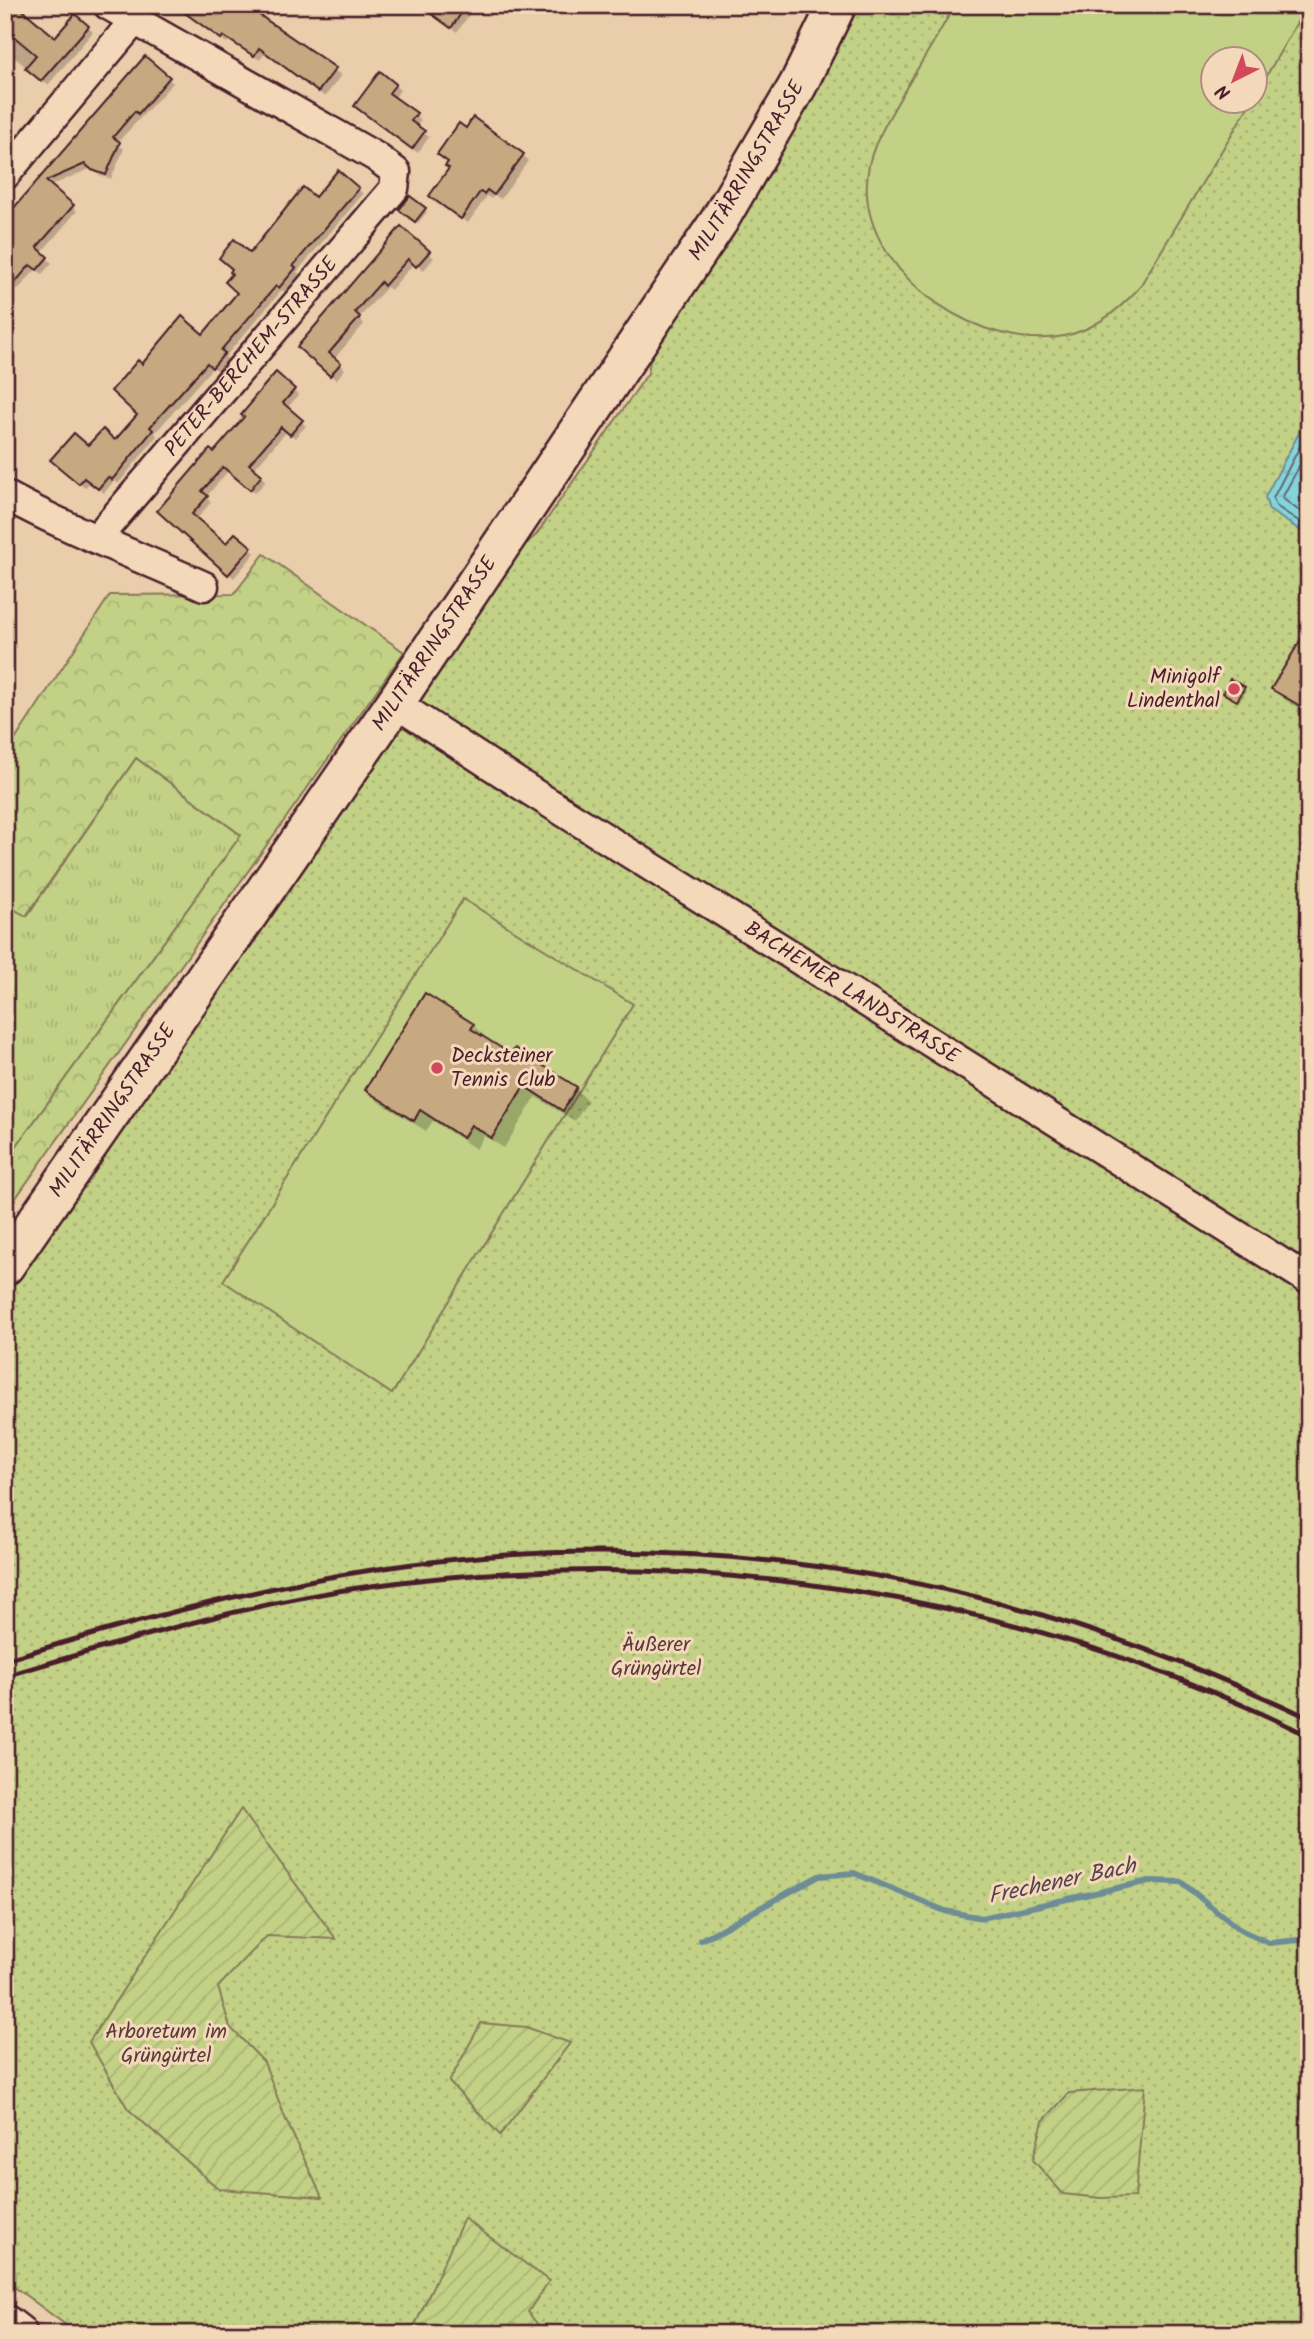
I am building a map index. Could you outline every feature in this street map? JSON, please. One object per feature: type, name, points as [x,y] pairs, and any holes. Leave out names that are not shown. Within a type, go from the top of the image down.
[{"type":"main road","name":"MILITÄRRINGSTRASSE","points":[[5,1266],[395,703],[719,221],[791,97],[837,5]]},
{"type":"main road","points":[[5,2325],[18,2334]]},
{"type":"street","points":[[5,175],[134,21],[108,5]]},
{"type":"street","name":"PETER-BERCHEM-STRASSE","points":[[97,538],[394,189],[396,172],[376,157],[134,21]]},
{"type":"street","points":[[5,495],[51,520],[204,586]]},
{"type":"street","name":"BACHEMER LANDSTRASSE","points":[[395,703],[598,834],[1309,1280]]},
{"type":"green space","name":"Äußerer Grüngürtel","points":[[853,5],[1309,5],[1309,2334],[78,2334],[5,2280],[5,1298],[509,559],[536,535],[648,373],[652,348]]},
{"type":"green space","points":[[955,5],[1307,5],[1268,73],[1268,46],[1198,46],[1198,116],[1243,116],[1139,288],[1115,311],[1096,324],[1075,333],[1033,338],[1000,333],[968,321],[938,304],[911,282],[889,256],[874,227],[867,196],[868,169],[872,154],[888,120]]},
{"type":"green space","points":[[264,554],[404,652],[5,1213],[5,1162],[241,835],[136,758],[26,916],[5,904],[5,755],[110,595],[234,594]]},
{"type":"green space","points":[[136,758],[241,835],[5,1162],[5,904],[27,916]]},
{"type":"green space","points":[[463,899],[633,1004],[392,1394],[223,1281]]},
{"type":"green space","name":"Arboretum im Grüngürtel","points":[[241,1809],[336,1939],[267,1936],[218,1987],[230,2027],[264,2062],[286,2120],[322,2197],[219,2189],[128,2109],[89,2042]]},
{"type":"green space","points":[[481,2023],[526,2027],[570,2043],[500,2135],[449,2082]]},
{"type":"green space","points":[[1145,2087],[1135,2197],[1101,2198],[1063,2194],[1033,2160],[1043,2121],[1069,2093]]},
{"type":"green space","points":[[464,2218],[549,2281],[528,2312],[545,2334],[411,2334]]},
{"type":"water","points":[[1309,414],[1309,536],[1269,510],[1265,497]]},
{"type":"building","points":[[174,5],[245,5],[336,68],[318,92],[259,48],[254,56],[223,36],[221,39]]},
{"type":"building","points":[[419,5],[467,5],[451,28]]},
{"type":"building","points":[[19,7],[55,37],[75,14],[89,26],[41,81],[25,68],[36,55],[5,29],[5,23]]},
{"type":"building","points":[[145,56],[170,77],[138,114],[135,111],[113,137],[120,142],[106,175],[85,164],[46,181],[74,205],[37,247],[48,257],[37,270],[30,265],[5,294],[5,218]]},
{"type":"building","points":[[380,71],[396,84],[389,93],[417,113],[411,121],[425,131],[412,149],[354,106]]},
{"type":"building","points":[[473,117],[524,154],[494,195],[487,190],[484,194],[480,192],[461,219],[429,196],[449,168],[445,166],[448,162],[437,154],[459,123],[466,128]]},
{"type":"building","points":[[338,170],[359,188],[293,266],[296,268],[279,288],[276,286],[221,350],[225,353],[212,368],[207,363],[150,427],[153,430],[112,480],[108,477],[98,489],[84,478],[79,484],[50,460],[74,433],[88,445],[103,429],[115,440],[137,415],[111,391],[138,360],[142,364],[182,316],[203,334],[237,293],[225,282],[232,274],[232,269],[219,258],[234,239],[250,253],[303,187],[315,197]]},
{"type":"building","points":[[410,196],[426,208],[415,222],[399,210]]},
{"type":"building","points":[[401,226],[430,251],[416,267],[408,259],[384,286],[381,282],[355,312],[360,317],[329,353],[341,363],[330,376],[297,347]]},
{"type":"building","points":[[276,372],[295,389],[283,403],[303,420],[290,435],[281,427],[249,464],[262,475],[250,490],[223,467],[202,491],[208,496],[192,514],[226,543],[235,533],[252,547],[228,575],[157,511],[210,449],[214,452],[244,417],[241,415]]},
{"type":"building","points":[[1309,626],[1309,665],[1299,682],[1309,688],[1309,711],[1271,689]]},
{"type":"building","points":[[1230,679],[1245,687],[1237,701],[1223,693]]},
{"type":"building","name":"Decksteiner Tennis Club","points":[[425,993],[474,1024],[471,1029],[511,1054],[515,1048],[577,1087],[563,1111],[524,1086],[492,1138],[471,1125],[463,1138],[420,1110],[414,1121],[365,1090]]},
{"type":"waterway","name":"Frechener Bach","points":[[701,1940],[819,1876],[854,1873],[945,1911],[982,1918],[1149,1881],[1181,1882],[1240,1930],[1269,1943],[1309,1939]]},
{"type":"railway","points":[[5,1660],[190,1608],[283,1586],[378,1569],[454,1559],[532,1554],[690,1554],[848,1571],[925,1585],[1000,1603],[1157,1654],[1234,1684],[1309,1718]]},
{"type":"railway","points":[[5,1676],[186,1624],[278,1602],[371,1586],[492,1574],[612,1571],[732,1576],[851,1590],[969,1614],[1085,1646],[1198,1686],[1309,1736]]},
{"type":"place","name":"Minigolf Lindenthal","points":[[1234,689]]},
{"type":"place","name":"Decksteiner Tennis Club","points":[[437,1068]]}]
